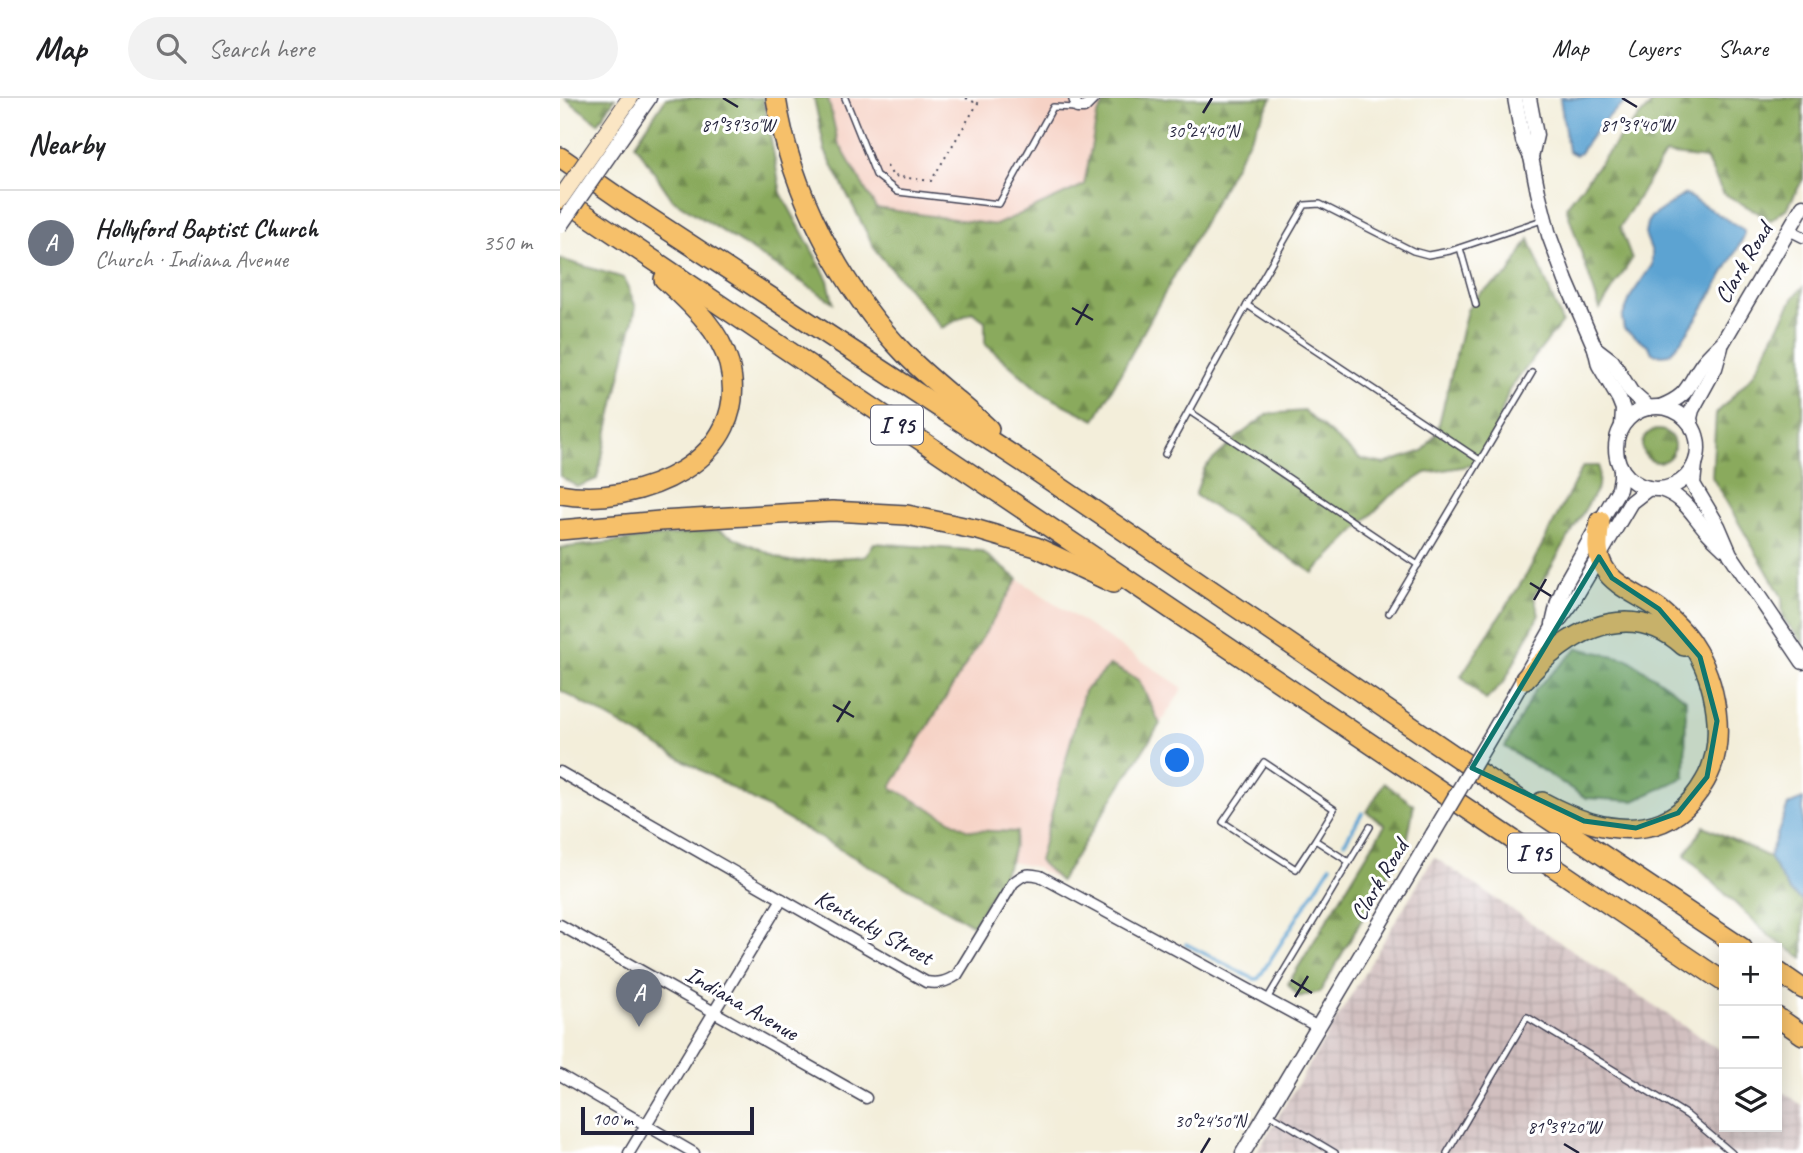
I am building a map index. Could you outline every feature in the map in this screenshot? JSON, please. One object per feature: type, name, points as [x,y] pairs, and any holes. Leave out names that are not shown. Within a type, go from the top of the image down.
[{"type":"highway","points":[[776,98],[804,197],[821,233],[857,295],[904,353],[1026,464]]},
{"type":"highway","points":[[560,140],[622,200]]},
{"type":"highway","name":"I 95","points":[[560,157],[1026,464],[1734,943]]},
{"type":"highway","name":"I 95","points":[[564,201],[1719,979]]},
{"type":"highway","points":[[560,494],[606,496],[650,486],[669,478],[703,456],[714,443],[726,419],[730,401],[729,366],[717,337],[699,312],[623,240]]},
{"type":"highway","points":[[560,530],[832,511],[906,515],[978,530],[1036,547],[1172,610]]},
{"type":"highway","points":[[1493,782],[1565,814],[1604,827],[1636,828],[1663,822],[1678,813],[1688,804],[1714,762],[1718,742],[1717,721],[1707,675],[1691,641],[1659,609],[1612,578],[1604,568],[1597,541],[1600,521]]},
{"type":"highway","points":[[1525,679],[1567,641],[1591,628],[1616,622],[1635,622],[1655,627],[1674,637],[1707,675]]},
{"type":"highway","points":[[1782,974],[1803,989]]},
{"type":"highway","points":[[1782,1020],[1803,1035]]},
{"type":"main road","points":[[564,201],[610,140],[630,98]]},
{"type":"street","points":[[560,226],[610,140],[649,98]]},
{"type":"street","points":[[1075,103],[1084,108],[1094,98]]},
{"type":"street","points":[[1515,98],[1523,141],[1531,157],[1545,219],[1566,281],[1595,348],[1599,365],[1622,409],[1622,426],[1616,447],[1621,468],[1637,484],[1677,496],[1730,554]]},
{"type":"street","points":[[1529,98],[1536,135],[1531,157]]},
{"type":"street","name":"Clark Road","points":[[1692,428],[1692,410],[1715,368],[1723,342],[1803,206]]},
{"type":"street","points":[[1789,230],[1803,237]]},
{"type":"street","name":"Clark Road","points":[[1655,407],[1677,400],[1685,393],[1704,361],[1723,342]]},
{"type":"street","points":[[1595,348],[1612,361],[1631,392],[1655,407],[1673,410],[1684,417],[1692,428],[1697,450],[1693,484],[1718,526],[1730,554],[1803,662]]},
{"type":"street","points":[[1622,426],[1639,411],[1655,407]]},
{"type":"street","points":[[1654,488],[1671,486],[1681,480],[1690,472],[1695,462]]},
{"type":"street","name":"Clark Road","points":[[1552,629],[1566,582],[1619,489],[1621,468]]},
{"type":"street","name":"Clark Road","points":[[1243,1153],[1525,679],[1552,629],[1571,604],[1631,502],[1654,488]]},
{"type":"street","name":"Kentucky Street","points":[[560,772],[926,982],[939,984],[957,975],[1013,883],[1023,875],[1040,876],[1318,1027]]},
{"type":"street","points":[[629,1153],[782,899]]},
{"type":"street","name":"Indiana Avenue","points":[[560,925],[866,1098]]},
{"type":"street","points":[[560,1075],[694,1153]]},
{"type":"lane","points":[[845,98],[876,175],[898,192],[999,204],[1053,107],[1075,103]]},
{"type":"lane","points":[[1165,454],[1305,205],[1320,204],[1413,251],[1428,255],[1460,248],[1545,219]]},
{"type":"lane","points":[[1460,248],[1476,305]]},
{"type":"lane","points":[[1247,305],[1480,460]]},
{"type":"lane","points":[[1389,613],[1532,373]]},
{"type":"lane","points":[[1189,411],[1418,565]]},
{"type":"lane","points":[[1264,762],[1334,809],[1315,840],[1296,869],[1223,822],[1264,762]]},
{"type":"lane","points":[[1267,999],[1370,827]]},
{"type":"lane","points":[[1315,840],[1349,862]]},
{"type":"lane","points":[[1447,1153],[1527,1017],[1687,1115],[1732,1153]]},
{"type":"lane","points":[[1267,1112],[1335,1153]]},
{"type":"path","points":[[966,98],[977,104]]},
{"type":"path","points":[[887,166],[893,176],[931,181],[981,98]]},
{"type":"highlighted area","points":[[1599,557],[1612,578],[1659,609],[1700,657],[1717,721],[1707,777],[1678,813],[1636,828],[1584,821],[1472,768]]},
{"type":"shaded area","points":[[828,98],[1107,98],[1097,116],[1084,185],[996,225],[876,208],[838,142]]},
{"type":"shaded area","points":[[1018,579],[1183,688],[1160,724],[1139,680],[1039,860],[1060,881],[1035,867],[1010,862],[1016,832],[968,830],[891,787]]},
{"type":"shaded area","points":[[1434,857],[1719,1050],[1719,1132],[1782,1132],[1782,1091],[1803,1106],[1803,1153],[1257,1152]]},
{"type":"green space","points":[[565,98],[615,98],[598,123]]},
{"type":"green space","points":[[666,98],[763,98],[781,193],[828,280],[833,302],[672,199],[635,144]]},
{"type":"green space","points":[[814,98],[828,98],[838,142],[876,208],[996,225],[1084,185],[1097,116],[1107,98],[1272,98],[1095,420],[1043,394],[985,344],[985,321],[972,312],[942,328],[876,251],[825,151]]},
{"type":"green space","points":[[1657,98],[1803,98],[1803,179],[1788,207],[1771,220],[1723,193],[1706,159],[1665,154],[1620,227],[1632,259],[1600,309],[1566,207],[1621,136]]},
{"type":"green space","points":[[1529,239],[1562,322],[1509,390],[1491,444],[1473,465],[1426,473],[1389,497],[1313,573],[1195,495],[1205,467],[1268,414],[1304,411],[1360,459],[1384,464],[1423,451],[1437,432],[1467,310],[1480,293],[1508,275]]},
{"type":"green space","points":[[560,259],[624,278],[636,307],[597,479],[577,487],[560,476]]},
{"type":"green space","points":[[1803,287],[1803,643],[1783,618],[1782,597],[1712,477],[1716,414],[1753,375],[1794,297]]},
{"type":"green space","points":[[1658,430],[1670,434],[1674,446],[1670,458],[1658,462],[1646,458],[1642,446],[1646,434]]},
{"type":"green space","points":[[1583,466],[1599,466],[1598,487],[1534,596],[1539,615],[1504,682],[1486,700],[1461,676],[1527,574]]},
{"type":"green space","points":[[718,530],[788,562],[866,556],[874,543],[981,551],[1018,579],[891,787],[968,830],[1017,832],[1010,862],[973,925],[560,690],[560,548]]},
{"type":"green space","points":[[1578,648],[1628,659],[1686,699],[1685,777],[1634,801],[1586,798],[1505,747],[1535,690]]},
{"type":"green space","points":[[1110,665],[1139,680],[1160,724],[1060,881],[1039,861],[1084,691]]},
{"type":"green space","points":[[1384,783],[1414,805],[1407,842],[1320,992],[1299,997],[1288,984],[1385,825],[1367,812]]},
{"type":"green space","points":[[1704,826],[1769,857],[1790,892],[1803,901],[1803,958],[1770,937],[1685,855]]},
{"type":"water","points":[[1560,98],[1626,98],[1628,101],[1607,118],[1576,155],[1568,151]]},
{"type":"water","points":[[1685,194],[1744,230],[1744,236],[1686,335],[1668,354],[1660,355],[1652,353],[1649,346],[1624,329],[1622,318],[1631,296],[1652,265],[1652,252],[1645,234],[1647,223],[1651,217]]},
{"type":"water","points":[[1803,799],[1803,901],[1790,892],[1769,857],[1788,805]]},
{"type":"waterway","points":[[1345,842],[1362,813]]},
{"type":"waterway","points":[[1186,944],[1258,979],[1331,865]]},
{"type":"place","name":"Hollyford Baptist Church","points":[[639,1027]]}]
